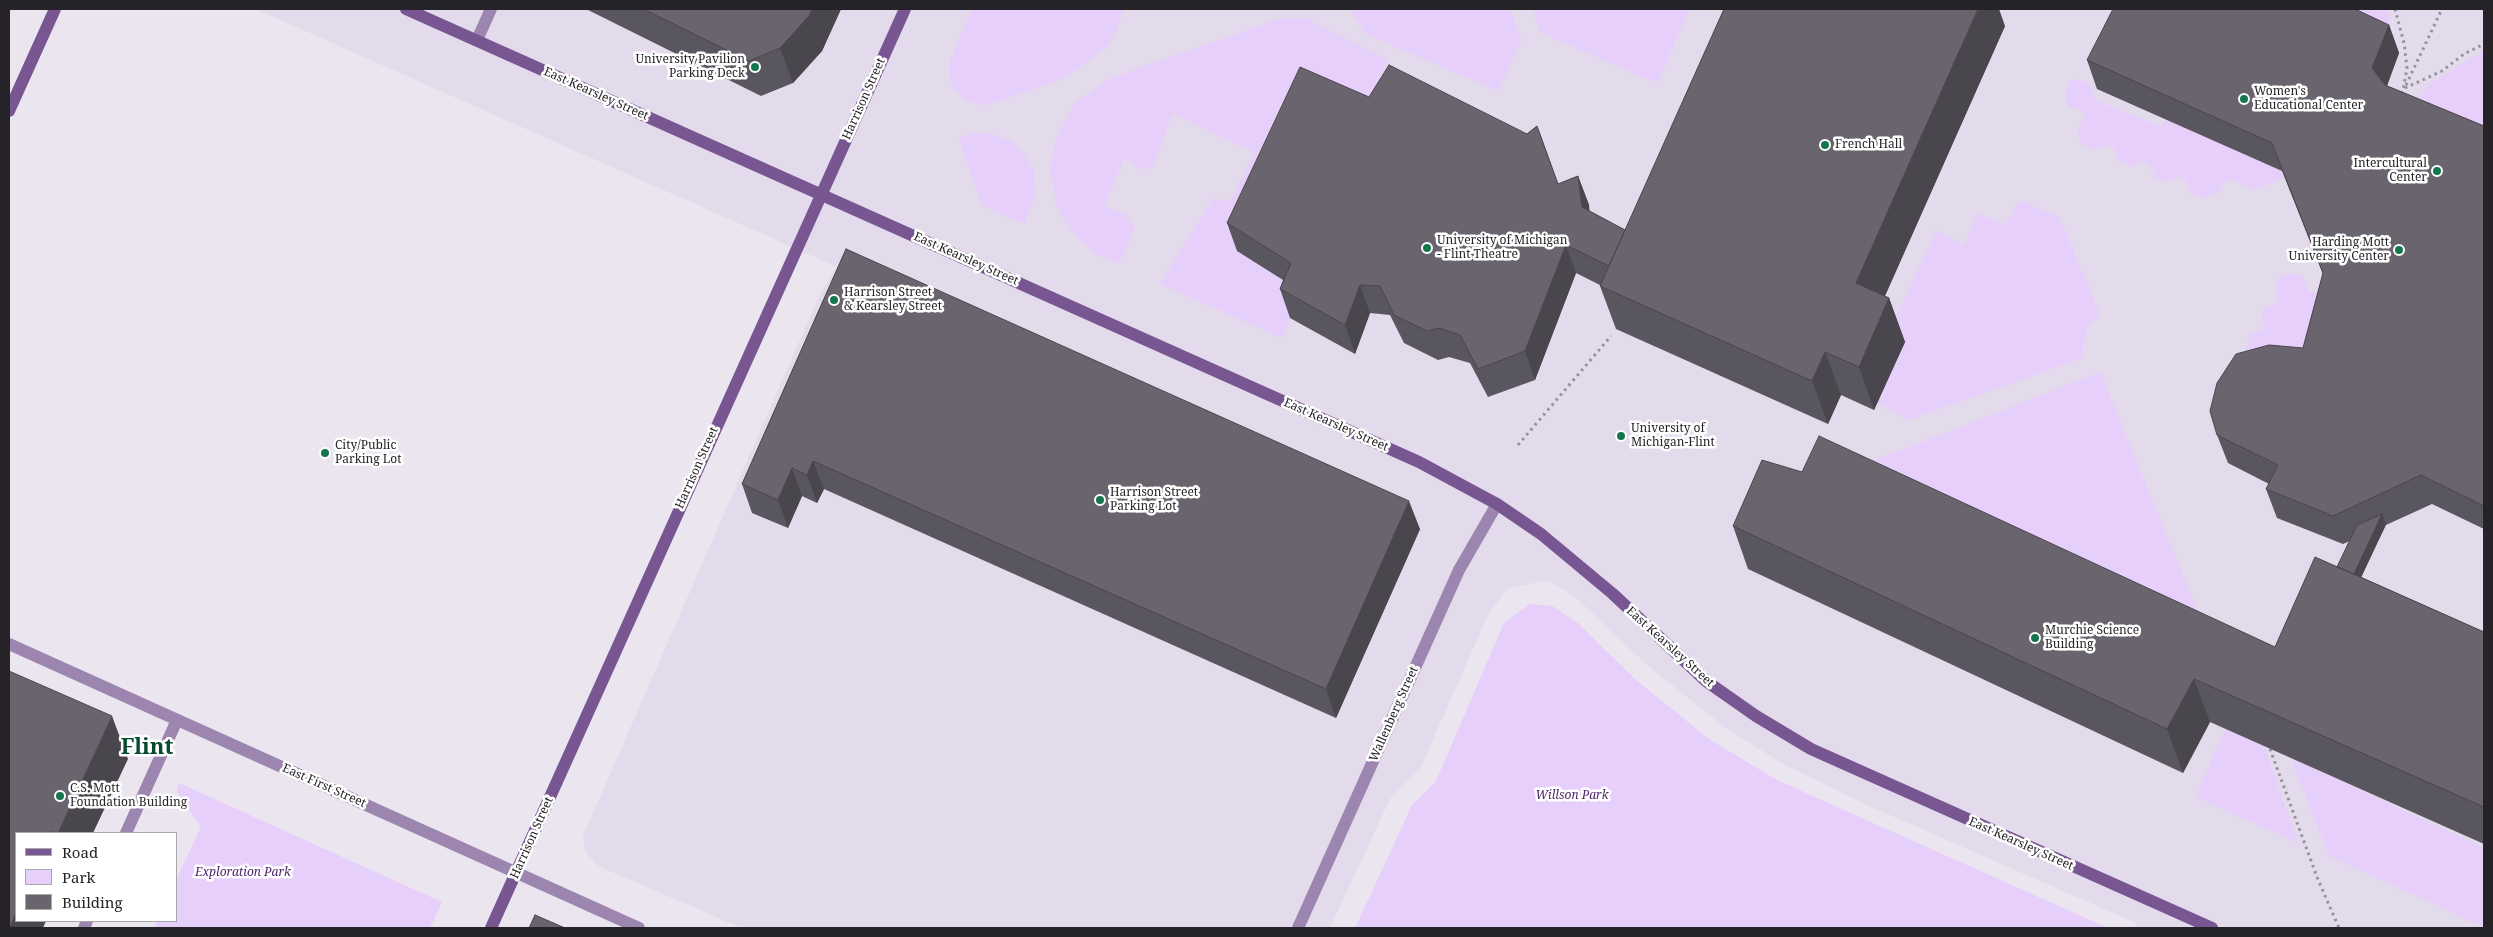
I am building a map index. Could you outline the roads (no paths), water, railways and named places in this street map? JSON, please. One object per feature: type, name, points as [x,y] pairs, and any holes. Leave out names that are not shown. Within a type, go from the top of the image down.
[{"type":"street","points":[[9,110],[56,9]]},
{"type":"street","name":"East Kearsley Street","points":[[406,9],[1419,462],[1497,504],[1541,534],[1706,681],[1756,716],[1811,750],[2212,928]]},
{"type":"street","points":[[477,40],[491,9]]},
{"type":"street","name":"Harrison Street","points":[[491,928],[905,9]]},
{"type":"street","name":"Wallenberg Street","points":[[1298,928],[1459,570],[1497,504]]},
{"type":"street","name":"East First Street","points":[[9,644],[639,928]]},
{"type":"street","points":[[126,832],[177,720]]},
{"type":"place","name":"University Pavilion Parking Deck","points":[[755,67]]},
{"type":"place","name":"Women's Educational Center","points":[[2244,99]]},
{"type":"place","name":"French Hall","points":[[1825,145]]},
{"type":"place","name":"Intercultural Center","points":[[2437,171]]},
{"type":"place","name":"University of Michigan - Flint Theatre","points":[[1427,248]]},
{"type":"place","name":"Harding Mott University Center","points":[[2399,250]]},
{"type":"place","name":"Harrison Street & Kearsley Street","points":[[834,300]]},
{"type":"place","name":"University of Michigan-Flint","points":[[1621,436]]},
{"type":"place","name":"City/Public Parking Lot","points":[[325,453]]},
{"type":"place","name":"Harrison Street Parking Lot","points":[[1100,500]]},
{"type":"place","name":"Murchie Science Building","points":[[2035,638]]},
{"type":"place","name":"C.S. Mott Foundation Building","points":[[60,796]]},
{"type":"district","name":"Flint","points":[[147,748]]},
{"type":"park label","name":"Willson Park","points":[[1572,796]]},
{"type":"park label","name":"Exploration Park","points":[[243,873]]}]
